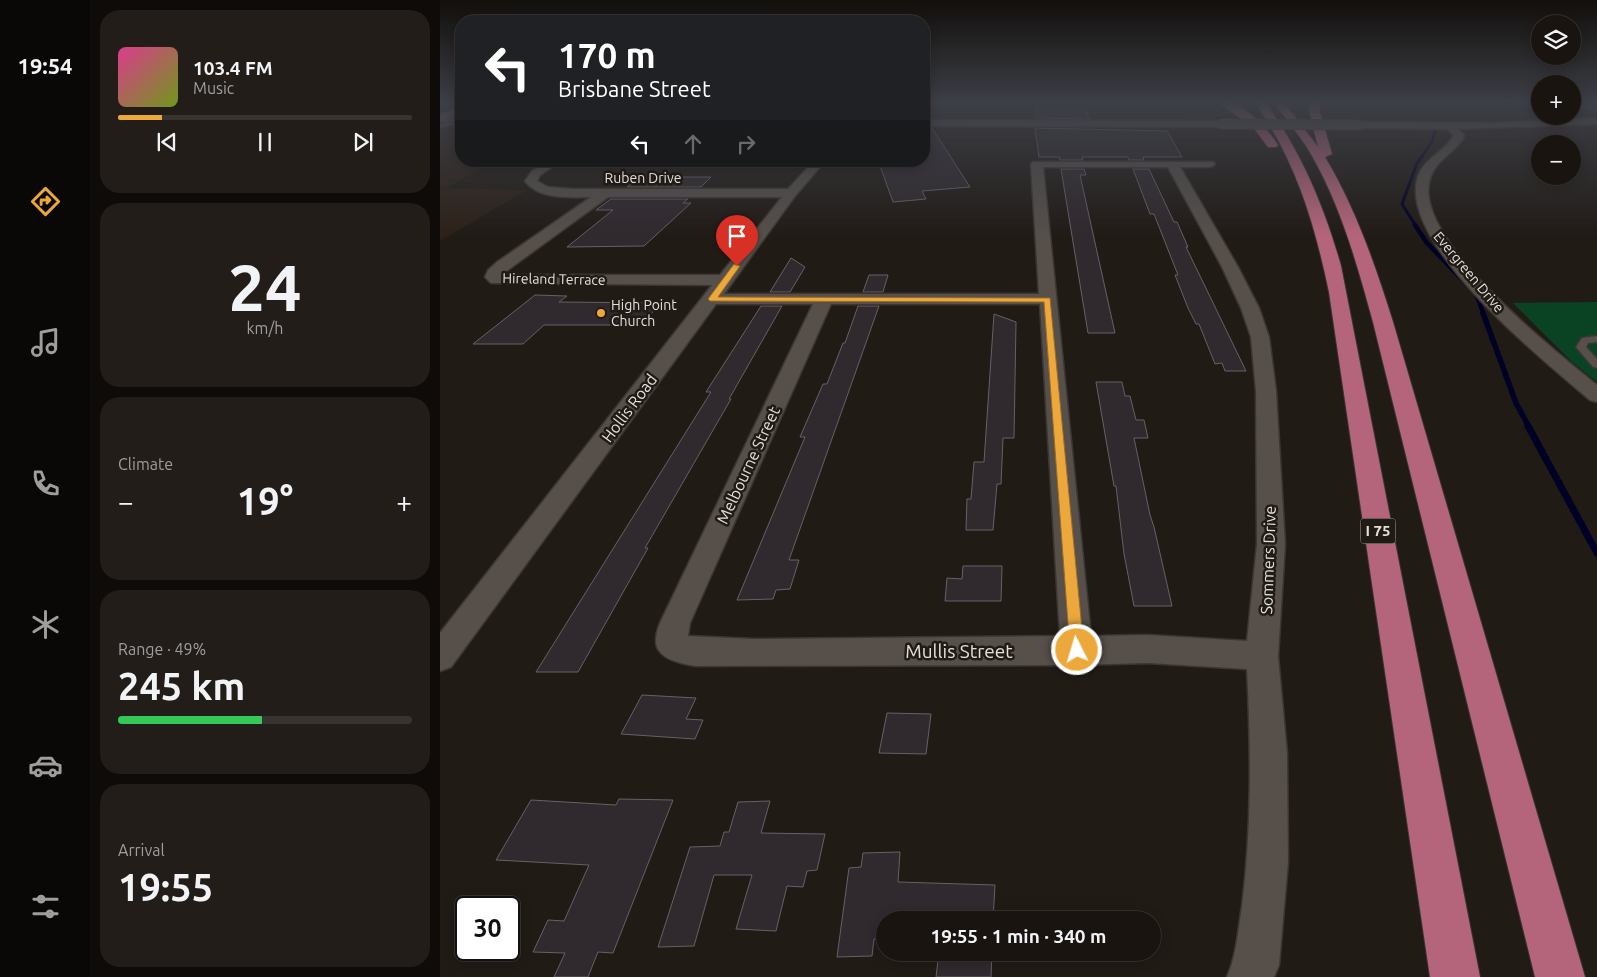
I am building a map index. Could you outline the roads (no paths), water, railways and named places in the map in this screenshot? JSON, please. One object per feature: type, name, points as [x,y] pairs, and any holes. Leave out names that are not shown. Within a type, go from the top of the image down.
[{"type":"highway","points":[[1272,147],[1278,158]]},
{"type":"highway","name":"I 75","points":[[1290,147],[1301,168],[1319,216],[1338,292],[1455,977]]},
{"type":"highway","points":[[1314,147],[1332,177]]},
{"type":"highway","points":[[1324,147],[1332,177],[1360,244],[1384,322],[1560,977]]},
{"type":"highway","points":[[1292,184],[1328,247]]},
{"type":"street","name":"Evergreen Drive","points":[[1449,147],[1431,163],[1422,188],[1425,212],[1430,225],[1453,258],[1513,324],[1597,396]]},
{"type":"street","points":[[1077,650],[1037,164],[1209,164]]},
{"type":"street","name":"Sommers Drive","points":[[1172,164],[1230,267],[1250,308],[1260,337],[1266,391],[1271,544],[1269,591],[1262,656],[1268,753],[1268,862],[1256,965],[1250,977]]},
{"type":"street","name":"Ruben Drive","points":[[546,167],[536,173],[531,180],[536,187],[561,192],[791,193]]},
{"type":"street","name":"Hollis Road","points":[[440,656],[791,193],[815,167]]},
{"type":"street","name":"Hireland Terrace","points":[[605,193],[503,265],[494,273],[493,277],[497,280],[726,280]]},
{"type":"street","points":[[712,299],[1047,299]]},
{"type":"street","name":"Melbourne Street","points":[[672,630],[824,300]]},
{"type":"street","name":"Mullis Street","points":[[672,630],[671,641],[680,650],[696,652],[1148,649],[1262,656]]},
{"type":"lane","points":[[1597,339],[1585,340],[1581,347],[1597,365]]},
{"type":"waterway","points":[[1422,156],[1429,147]]},
{"type":"waterway","points":[[1416,226],[1402,204],[1417,163],[1423,155]]},
{"type":"waterway","points":[[1415,225],[1427,243],[1476,294],[1484,315]]},
{"type":"waterway","points":[[1483,313],[1516,403],[1529,427]]},
{"type":"waterway","points":[[1528,426],[1597,553]]},
{"type":"place","name":"High Point Church","points":[[601,313]]}]
